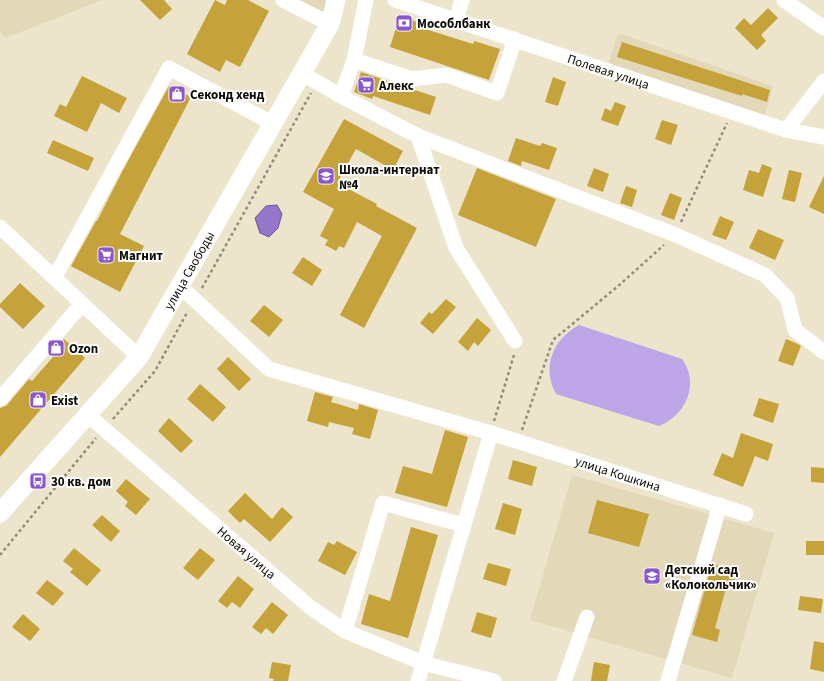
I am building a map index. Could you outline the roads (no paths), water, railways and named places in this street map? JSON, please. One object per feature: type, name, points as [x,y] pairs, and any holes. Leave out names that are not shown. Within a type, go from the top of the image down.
[{"type":"main road","name":"улица Свободы","points":[[0,513],[139,357],[330,24],[336,0]]},
{"type":"street","points":[[284,0],[330,24]]},
{"type":"street","points":[[341,96],[354,60],[366,0]]},
{"type":"street","name":"Полевая улица","points":[[395,0],[786,130],[824,137]]},
{"type":"street","points":[[456,20],[462,0]]},
{"type":"street","points":[[784,0],[824,28]]},
{"type":"street","points":[[354,60],[412,79],[446,75],[496,93],[515,40]]},
{"type":"street","points":[[55,277],[170,68],[272,123]]},
{"type":"street","points":[[301,73],[341,96],[418,136],[676,235],[765,275],[788,298],[795,330],[824,352]]},
{"type":"street","points":[[786,130],[824,80]]},
{"type":"street","points":[[418,136],[456,248],[515,341]]},
{"type":"street","points":[[0,227],[139,357]]},
{"type":"street","name":"улица Кошкина","points":[[180,286],[269,369],[491,433],[746,514]]},
{"type":"street","points":[[0,399],[82,304]]},
{"type":"street","name":"Новая улица","points":[[88,415],[310,607],[345,631],[423,663],[494,681]]},
{"type":"street","points":[[418,681],[491,433]]},
{"type":"street","points":[[345,631],[383,503],[463,526]]},
{"type":"street","points":[[668,681],[720,505]]},
{"type":"street","points":[[564,681],[587,617]]},
{"type":"place","name":"Мособлбанк","points":[[404,23]]},
{"type":"place","name":"Алекс","points":[[366,85]]},
{"type":"place","name":"Секонд хенд","points":[[177,94]]},
{"type":"place","name":"Школа-интернат №4","points":[[326,176]]},
{"type":"place","name":"Магнит","points":[[106,255]]},
{"type":"place","name":"Ozon","points":[[56,348]]},
{"type":"place","name":"Exist","points":[[38,400]]},
{"type":"place","name":"30 кв. дом","points":[[38,481]]},
{"type":"place","name":"Детский сад «Колокольчик»","points":[[652,576]]}]
